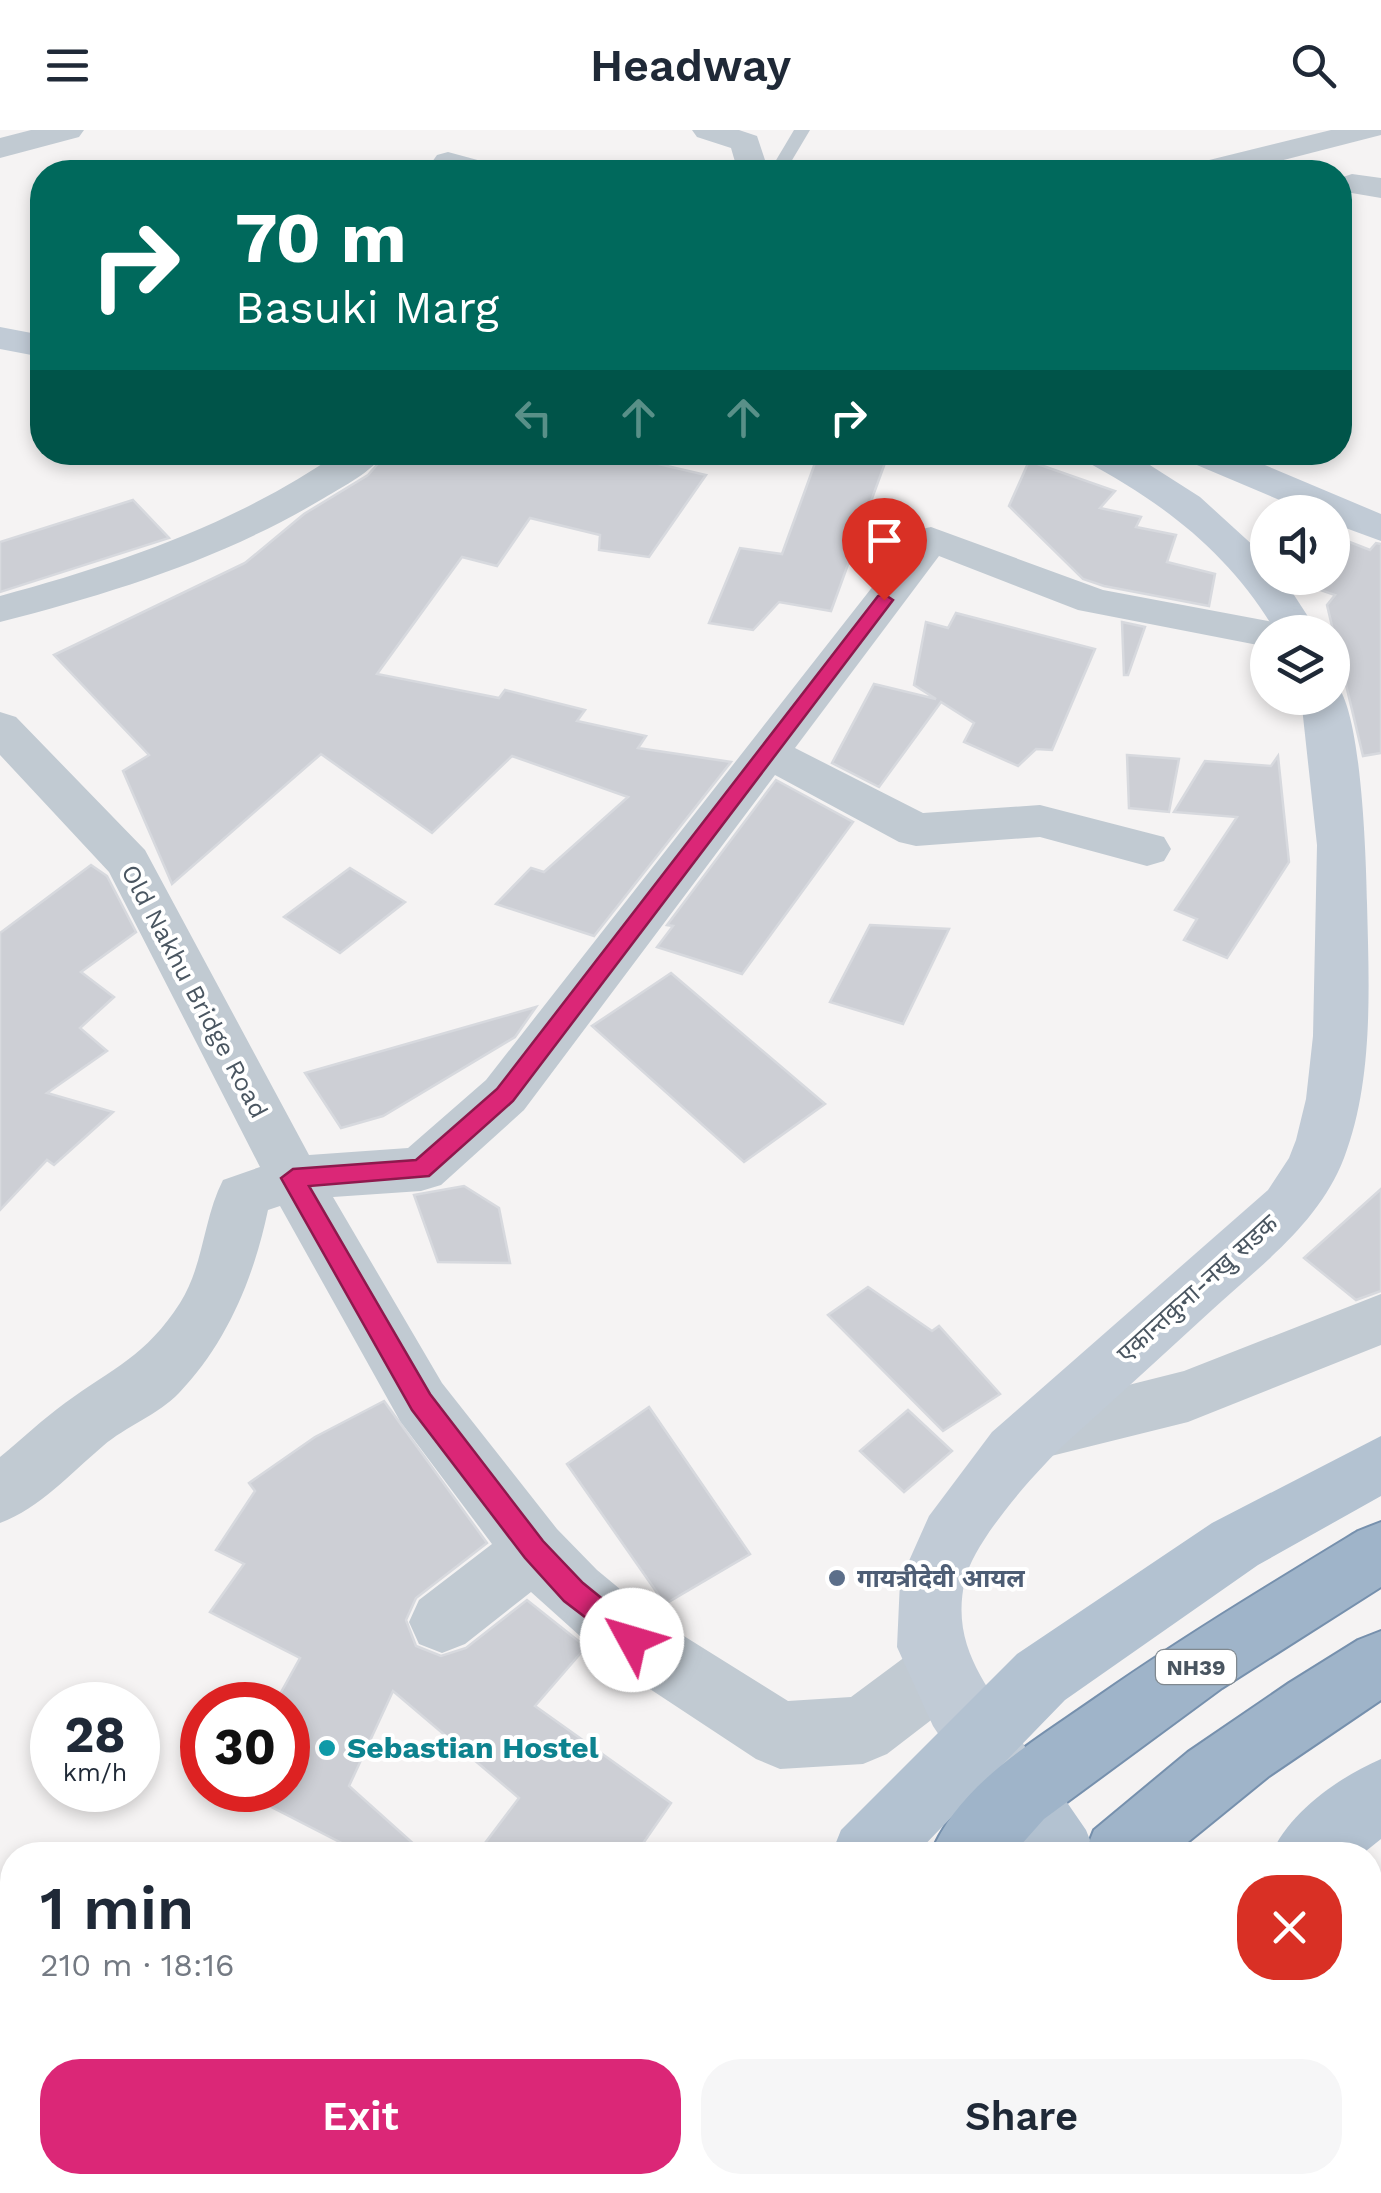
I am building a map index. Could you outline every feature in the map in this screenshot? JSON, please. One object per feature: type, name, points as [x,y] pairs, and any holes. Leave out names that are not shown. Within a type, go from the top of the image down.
[{"type":"highway","name":"NH39","points":[[977,1842],[1019,1794],[1198,1665],[1381,1552]]},
{"type":"highway","points":[[1134,1842],[1158,1819],[1320,1699],[1381,1663]]},
{"type":"main road","points":[[0,338],[30,344]]},
{"type":"main road","points":[[1120,465],[1173,495],[1220,529],[1258,570],[1286,615]]},
{"type":"main road","points":[[1230,465],[1381,529]]},
{"type":"main road","name":"एकान्तकुना-नखु सडक","points":[[959,1702],[930,1647],[932,1581],[951,1536],[1014,1452],[1288,1206],[1315,1162],[1329,1117],[1338,1060],[1344,905],[1334,758],[1326,715]]},
{"type":"main road","points":[[874,1842],[959,1702],[1041,1676],[1235,1544],[1381,1464]]},
{"type":"main road","points":[[959,1702],[1052,1842]]},
{"type":"main road","points":[[1322,1842],[1381,1794]]},
{"type":"street","points":[[0,148],[68,130]]},
{"type":"street","points":[[708,130],[746,143],[754,160]]},
{"type":"street","points":[[1249,160],[1370,130]]},
{"type":"street","points":[[0,609],[137,572],[236,532],[320,487],[349,465]]},
{"type":"street","points":[[0,1496],[87,1422],[156,1377],[208,1306],[228,1263],[243,1196],[293,1178],[421,1169],[505,1095],[931,538],[1093,601],[1250,631]]},
{"type":"street","name":"Old Nakhu Bridge Road","points":[[0,727],[128,862],[293,1178],[421,1402],[534,1550],[574,1592],[632,1640],[780,1735],[863,1730],[959,1702]]},
{"type":"street","points":[[767,752],[916,830],[1040,822],[1147,849]]},
{"type":"street","points":[[1035,1433],[1188,1396],[1381,1319]]},
{"type":"street","points":[[442,1622],[534,1550]]},
{"type":"lane","points":[[771,160],[802,130]]},
{"type":"building","points":[[377,465],[663,465],[706,475],[649,557],[599,550],[600,535],[530,518],[497,566],[462,557],[377,674],[499,698],[505,690],[585,710],[577,721],[646,736],[638,748],[731,762],[594,936],[496,904],[531,868],[544,872],[628,797],[512,756],[432,833],[321,754],[172,884],[123,771],[149,755],[54,655],[245,563],[304,514],[368,475]]},
{"type":"building","points":[[814,465],[884,465],[831,611],[779,602],[753,630],[709,623],[740,548],[782,554]]},
{"type":"building","points":[[1027,465],[1040,465],[1115,491],[1100,508],[1141,517],[1136,527],[1176,535],[1167,562],[1215,574],[1209,606],[1083,579],[1009,506]]},
{"type":"building","points":[[133,500],[169,538],[0,592],[0,542]]},
{"type":"building","points":[[1350,542],[1370,550],[1376,543],[1381,544],[1381,753],[1363,756],[1350,701],[1350,615],[1329,615],[1327,605],[1335,595],[1350,595]]},
{"type":"building","points":[[956,613],[1095,649],[1052,750],[1036,749],[1018,766],[964,742],[974,723],[941,702],[879,787],[832,763],[874,684],[936,699],[914,685],[926,622],[948,628]]},
{"type":"building","points":[[1122,622],[1145,627],[1128,675],[1124,675]]},
{"type":"building","points":[[1127,755],[1179,759],[1169,812],[1129,808]]},
{"type":"building","points":[[1278,756],[1289,862],[1227,958],[1184,940],[1197,919],[1175,910],[1237,817],[1174,812],[1205,761],[1271,766]]},
{"type":"building","points":[[776,780],[853,822],[742,974],[657,947],[673,926],[667,925]]},
{"type":"building","points":[[91,865],[107,876],[136,932],[81,972],[114,997],[80,1028],[107,1051],[47,1093],[113,1112],[54,1165],[47,1160],[0,1210],[0,933]]},
{"type":"building","points":[[350,868],[405,902],[340,953],[284,917]]},
{"type":"building","points":[[870,925],[949,929],[903,1024],[830,1002]]},
{"type":"building","points":[[671,973],[825,1104],[744,1162],[592,1026]]},
{"type":"building","points":[[536,1007],[515,1037],[383,1116],[341,1128],[305,1073]]},
{"type":"building","points":[[464,1186],[499,1208],[510,1263],[438,1262],[414,1195]]},
{"type":"building","points":[[1381,1189],[1381,1291],[1356,1300],[1304,1258]]},
{"type":"building","points":[[868,1287],[932,1331],[939,1326],[1000,1394],[943,1431],[828,1315]]},
{"type":"building","points":[[384,1401],[487,1543],[416,1598],[406,1620],[416,1646],[441,1656],[466,1648],[527,1600],[586,1647],[535,1706],[671,1803],[644,1842],[486,1842],[519,1798],[393,1691],[349,1786],[411,1842],[340,1842],[281,1812],[310,1812],[310,1682],[287,1682],[300,1658],[210,1612],[244,1564],[216,1550],[255,1491],[249,1483],[315,1437]]},
{"type":"building","points":[[649,1407],[750,1554],[665,1604],[567,1464]]},
{"type":"building","points":[[908,1410],[952,1451],[904,1492],[860,1451]]},
{"type":"place","name":"गायत्रीदेवी आयल","points":[[837,1578]]},
{"type":"place","name":"Sebastian Hostel","points":[[327,1748]]},
{"type":"route","points":[[632,1640],[574,1592],[534,1550],[421,1402],[293,1178],[421,1169],[505,1095],[884,600]]}]
